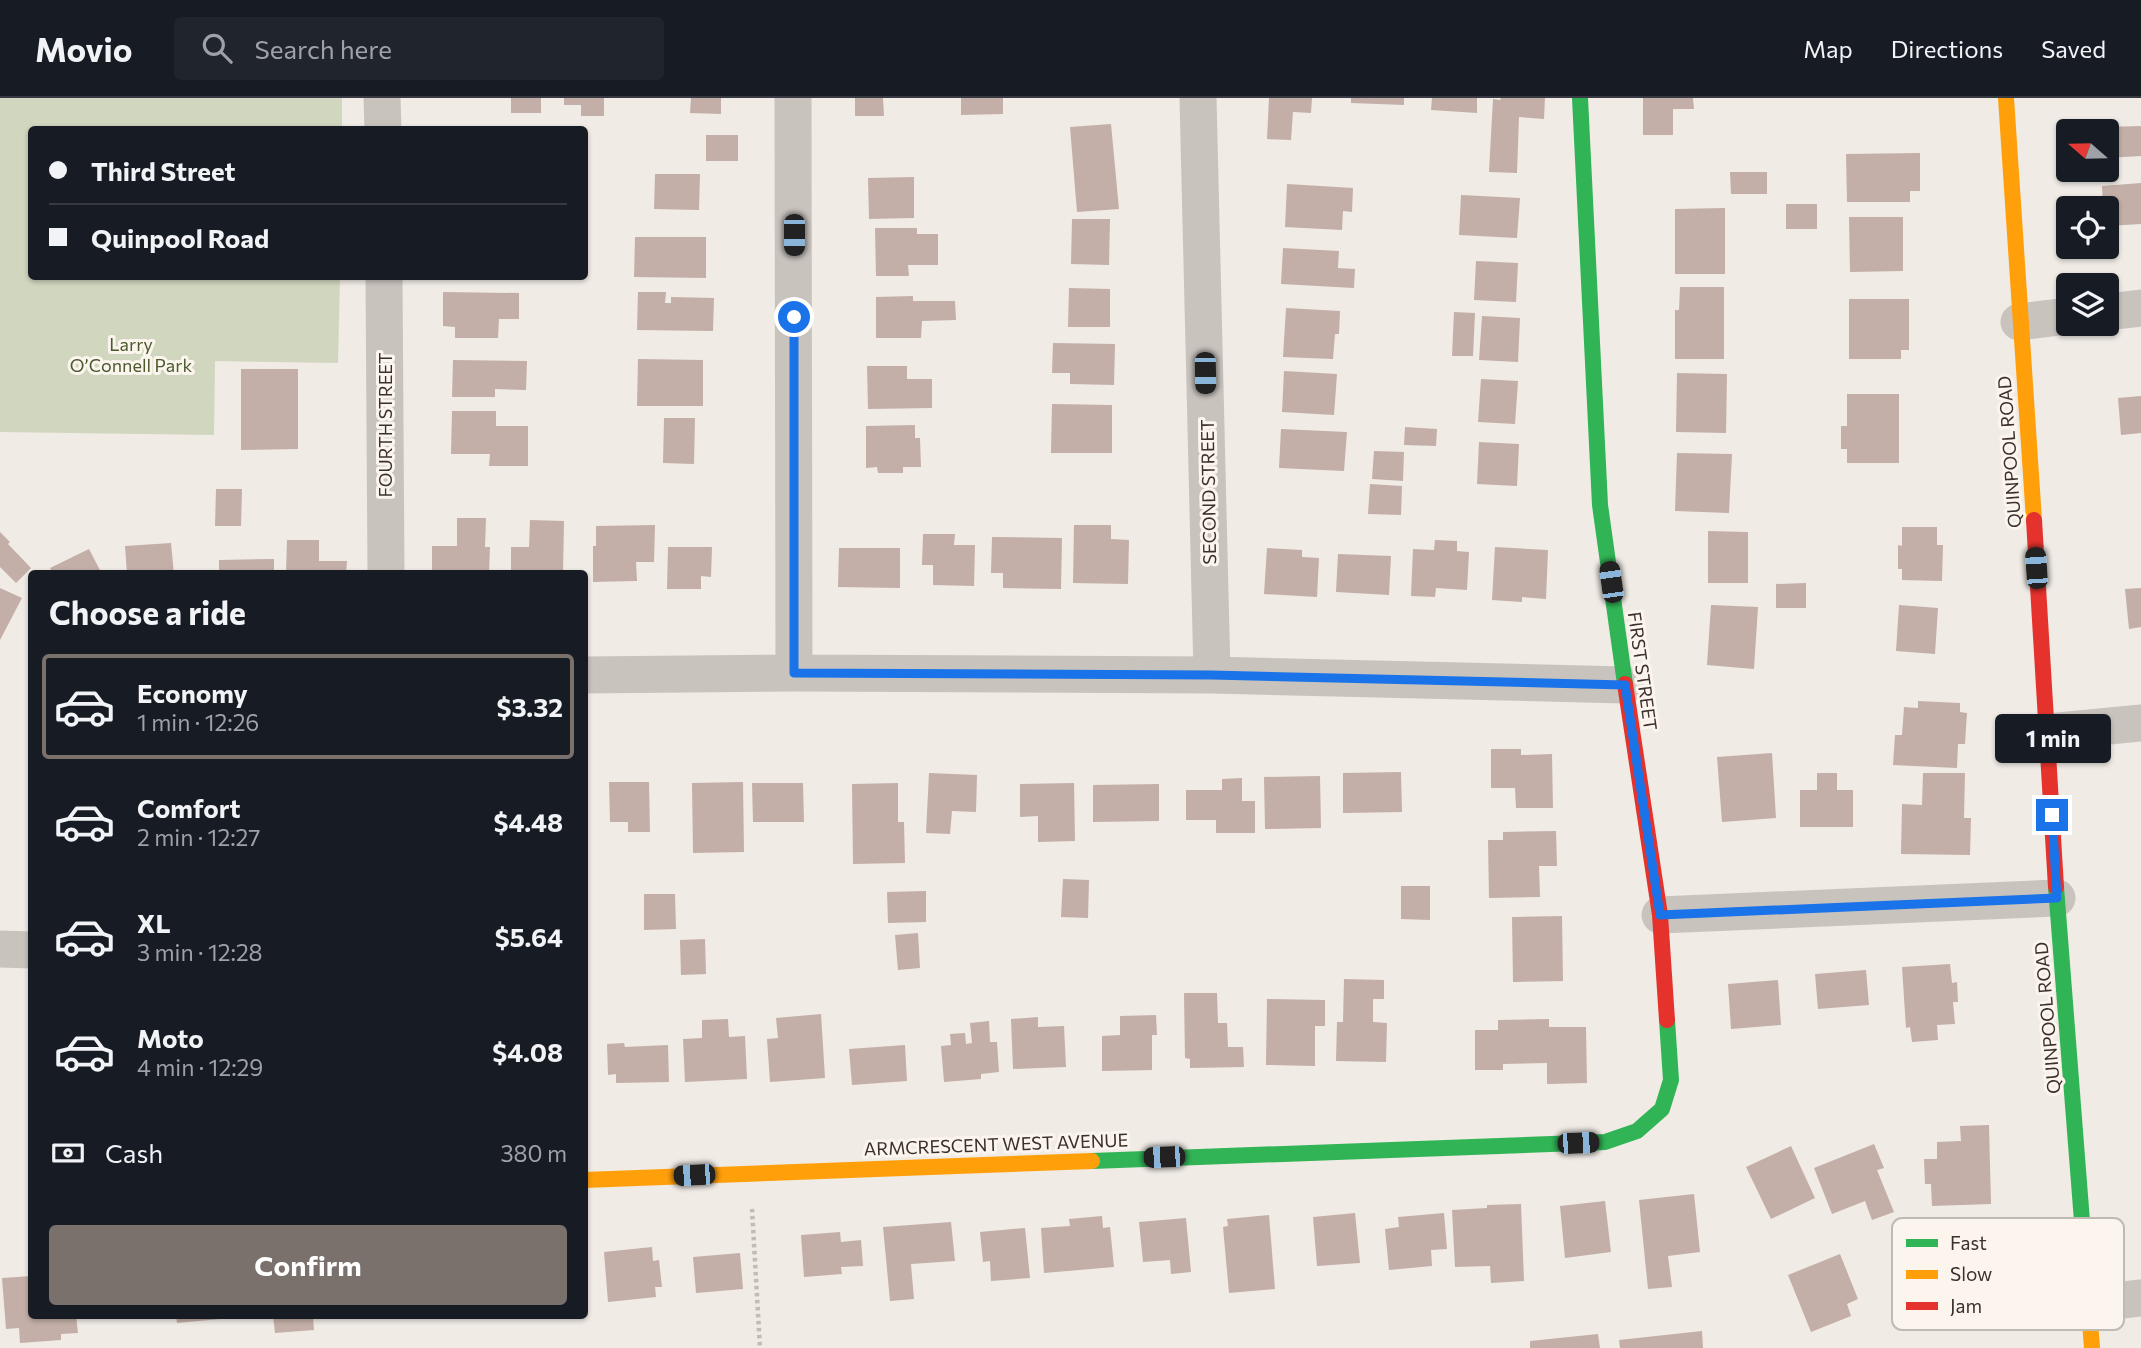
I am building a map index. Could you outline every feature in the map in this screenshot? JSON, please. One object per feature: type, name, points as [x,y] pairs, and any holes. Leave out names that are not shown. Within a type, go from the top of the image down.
[{"type":"street","points":[[382,98],[383,126]]},
{"type":"street","points":[[793,98],[794,673]]},
{"type":"street","name":"SECOND STREET","points":[[1198,98],[1212,675]]},
{"type":"street","name":"FIRST STREET","points":[[1580,98],[1600,505],[1660,915],[1671,1080]]},
{"type":"street","name":"QUINPOOL ROAD","points":[[2006,98],[2057,898],[2082,1218]]},
{"type":"street","name":"FOURTH STREET","points":[[384,280],[386,570]]},
{"type":"street","points":[[2119,311],[2141,308]]},
{"type":"street","points":[[2019,322],[2056,317]]},
{"type":"street","points":[[588,675],[1212,675],[1625,685]]},
{"type":"street","points":[[2048,732],[2141,723]]},
{"type":"street","points":[[1660,915],[2057,898]]},
{"type":"street","points":[[0,949],[28,950]]},
{"type":"street","name":"ARMCRESCENT WEST AVENUE","points":[[588,1180],[1605,1142],[1637,1131],[1661,1109],[1671,1080]]},
{"type":"street","name":"QUINPOOL ROAD","points":[[2091,1330],[2092,1348]]},
{"type":"path","points":[[749,1172],[760,1348]]},
{"type":"green space","name":"Larry O’Connell Park","points":[[0,98],[342,98],[342,126],[28,126],[28,280],[340,280],[338,363],[215,361],[214,435],[0,432]]},
{"type":"building","points":[[511,98],[541,98],[541,113],[511,113]]},
{"type":"building","points":[[564,98],[604,98],[604,116],[581,116],[581,105],[564,105]]},
{"type":"building","points":[[691,98],[721,98],[721,114],[690,113]]},
{"type":"building","points":[[855,98],[883,98],[884,116],[855,116]]},
{"type":"building","points":[[961,98],[1003,98],[1003,114],[961,115]]},
{"type":"building","points":[[1269,98],[1312,98],[1311,113],[1293,112],[1291,140],[1267,139]]},
{"type":"building","points":[[1351,98],[1404,98],[1404,105],[1351,103]]},
{"type":"building","points":[[1432,98],[1477,98],[1477,113],[1431,110]]},
{"type":"building","points":[[1545,98],[1544,119],[1519,117],[1517,173],[1489,172],[1493,99]]},
{"type":"building","points":[[1643,98],[1693,98],[1694,109],[1673,109],[1673,135],[1643,135]]},
{"type":"building","points":[[1111,124],[1119,209],[1077,212],[1070,127]]},
{"type":"building","points":[[2141,126],[2141,156],[2119,157],[2119,127]]},
{"type":"building","points":[[706,135],[738,135],[738,161],[706,161]]},
{"type":"building","points":[[1920,153],[1920,191],[1910,191],[1910,202],[1847,202],[1846,154]]},
{"type":"building","points":[[1730,172],[1767,172],[1767,194],[1731,194]]},
{"type":"building","points":[[655,174],[700,174],[699,210],[654,209]]},
{"type":"building","points":[[914,177],[914,218],[869,219],[868,178]]},
{"type":"building","points":[[2141,183],[2141,224],[2119,225],[2119,196],[2102,196],[2102,186]]},
{"type":"building","points":[[1287,184],[1353,188],[1352,212],[1343,211],[1342,230],[1285,227]]},
{"type":"building","points":[[1461,195],[1520,198],[1517,238],[1459,235]]},
{"type":"building","points":[[1786,204],[1817,204],[1817,229],[1786,229]]},
{"type":"building","points":[[1725,208],[1725,274],[1675,274],[1675,209]]},
{"type":"building","points":[[1849,217],[1903,217],[1903,271],[1850,272]]},
{"type":"building","points":[[1072,219],[1110,219],[1109,265],[1071,264]]},
{"type":"building","points":[[875,228],[917,228],[917,234],[938,234],[938,265],[908,265],[909,276],[876,276]]},
{"type":"building","points":[[635,237],[706,237],[706,278],[634,277]]},
{"type":"building","points":[[1283,248],[1339,251],[1338,268],[1355,269],[1354,288],[1281,284]]},
{"type":"building","points":[[1476,261],[1518,263],[1516,302],[1474,300]]},
{"type":"building","points":[[1680,287],[1724,287],[1724,359],[1675,359],[1675,310],[1679,310]]},
{"type":"building","points":[[1069,288],[1110,289],[1110,327],[1068,327]]},
{"type":"building","points":[[443,292],[519,293],[519,319],[499,319],[498,338],[455,338],[455,327],[443,326]]},
{"type":"building","points":[[638,292],[666,292],[665,303],[671,303],[671,297],[714,298],[713,331],[637,330]]},
{"type":"building","points":[[913,296],[913,301],[955,301],[956,320],[922,321],[921,338],[876,338],[876,297]]},
{"type":"building","points":[[1849,299],[1909,299],[1909,350],[1901,350],[1901,359],[1849,359]]},
{"type":"building","points":[[1286,308],[1340,311],[1339,334],[1335,334],[1333,359],[1283,357]]},
{"type":"building","points":[[1454,312],[1475,313],[1473,356],[1452,356]]},
{"type":"building","points":[[1482,316],[1520,318],[1518,362],[1479,360]]},
{"type":"building","points":[[1053,343],[1115,344],[1114,385],[1070,384],[1070,373],[1052,373]]},
{"type":"building","points":[[638,359],[703,360],[703,406],[637,406]]},
{"type":"building","points":[[453,360],[527,361],[526,390],[495,389],[495,397],[452,397]]},
{"type":"building","points":[[867,366],[907,366],[907,379],[932,379],[932,408],[868,409]]},
{"type":"building","points":[[241,369],[298,369],[298,449],[241,450]]},
{"type":"building","points":[[1284,371],[1337,374],[1334,415],[1282,412]]},
{"type":"building","points":[[1677,373],[1727,374],[1726,433],[1676,432]]},
{"type":"building","points":[[1481,379],[1518,381],[1515,424],[1478,422]]},
{"type":"building","points":[[1847,394],[1899,394],[1899,463],[1847,463],[1847,449],[1841,449],[1841,426],[1847,426]]},
{"type":"building","points":[[2141,396],[2141,433],[2121,435],[2118,398]]},
{"type":"building","points":[[1052,404],[1112,405],[1112,453],[1051,453]]},
{"type":"building","points":[[452,411],[496,411],[496,426],[528,426],[528,466],[489,466],[490,454],[451,454]]},
{"type":"building","points":[[664,418],[695,418],[694,464],[663,463]]},
{"type":"building","points":[[915,425],[915,438],[920,438],[921,467],[903,467],[903,473],[878,473],[877,467],[866,468],[866,426]]},
{"type":"building","points":[[1405,427],[1437,429],[1436,446],[1404,445]]},
{"type":"building","points":[[1281,429],[1347,432],[1344,471],[1279,468]]},
{"type":"building","points":[[1479,442],[1519,444],[1517,486],[1477,484]]},
{"type":"building","points":[[1374,451],[1404,452],[1403,481],[1372,479]]},
{"type":"building","points":[[1677,453],[1732,454],[1729,513],[1675,511]]},
{"type":"building","points":[[1370,484],[1402,486],[1401,515],[1368,514]]},
{"type":"building","points":[[216,489],[242,489],[241,526],[215,526]]},
{"type":"building","points":[[457,518],[486,518],[485,547],[490,547],[489,570],[432,570],[432,546],[457,546]]},
{"type":"building","points":[[530,520],[564,521],[563,570],[511,570],[511,547],[529,547]]},
{"type":"building","points":[[655,525],[654,562],[636,562],[637,581],[593,582],[596,526]]},
{"type":"building","points":[[1074,525],[1111,525],[1111,539],[1129,540],[1128,584],[1073,583]]},
{"type":"building","points":[[1902,527],[1937,527],[1937,545],[1943,545],[1942,581],[1902,580],[1902,569],[1898,569],[1898,545],[1902,546]]},
{"type":"building","points":[[1708,531],[1748,532],[1748,583],[1708,583]]},
{"type":"building","points":[[0,532],[31,568],[16,583],[0,567]]},
{"type":"building","points":[[923,534],[955,534],[954,545],[975,545],[974,586],[933,585],[933,565],[922,565]]},
{"type":"building","points":[[992,537],[1062,538],[1061,589],[1003,588],[1003,573],[991,573]]},
{"type":"building","points":[[287,540],[319,540],[319,561],[347,561],[346,570],[286,570]]},
{"type":"building","points":[[1435,540],[1457,541],[1457,551],[1469,552],[1467,590],[1436,588],[1435,597],[1411,596],[1413,549],[1434,550]]},
{"type":"building","points":[[171,543],[174,570],[127,570],[125,546]]},
{"type":"building","points":[[668,547],[712,547],[711,577],[701,576],[701,589],[667,589]]},
{"type":"building","points":[[1495,547],[1548,550],[1546,599],[1522,597],[1522,602],[1492,600]]},
{"type":"building","points":[[839,548],[900,548],[900,588],[838,587]]},
{"type":"building","points":[[1267,548],[1302,550],[1302,557],[1319,558],[1317,597],[1264,594]]},
{"type":"building","points":[[89,549],[100,570],[51,570],[50,568]]},
{"type":"building","points":[[1338,554],[1391,556],[1389,595],[1336,592]]},
{"type":"building","points":[[274,559],[274,570],[219,570],[219,560]]},
{"type":"building","points":[[1806,583],[1806,608],[1776,608],[1776,584]]},
{"type":"building","points":[[0,588],[22,598],[0,640]]},
{"type":"building","points":[[2141,588],[2141,627],[2129,629],[2125,589]]},
{"type":"building","points":[[1711,605],[1758,607],[1754,669],[1707,665]]},
{"type":"building","points":[[1899,605],[1938,608],[1935,654],[1896,651]]},
{"type":"building","points":[[1918,701],[1960,703],[1960,712],[1967,713],[1965,744],[1958,744],[1957,768],[1893,765],[1895,735],[1902,735],[1904,707],[1918,708]]},
{"type":"building","points":[[1491,749],[1521,749],[1521,755],[1552,754],[1553,808],[1516,808],[1515,788],[1491,788]]},
{"type":"building","points":[[1772,753],[1776,818],[1722,822],[1717,757]]},
{"type":"building","points":[[1401,772],[1402,812],[1343,813],[1343,773]]},
{"type":"building","points":[[929,773],[977,775],[976,812],[952,811],[950,834],[926,833]]},
{"type":"building","points":[[1817,773],[1837,773],[1837,790],[1853,790],[1853,827],[1800,827],[1800,790],[1817,790]]},
{"type":"building","points":[[1923,773],[1965,773],[1964,818],[1971,818],[1970,855],[1901,854],[1902,804],[1922,805]]},
{"type":"building","points":[[1320,776],[1321,828],[1265,829],[1264,777]]},
{"type":"building","points":[[1242,778],[1242,801],[1255,801],[1255,833],[1216,833],[1216,820],[1186,820],[1186,790],[1222,790],[1222,779]]},
{"type":"building","points":[[609,782],[649,782],[650,832],[628,832],[628,822],[610,822]]},
{"type":"building","points":[[743,782],[744,852],[693,853],[692,783]]},
{"type":"building","points":[[752,783],[803,783],[804,822],[753,822]]},
{"type":"building","points":[[898,783],[898,822],[904,822],[905,863],[853,864],[852,784]]},
{"type":"building","points":[[1074,783],[1075,841],[1038,842],[1038,816],[1020,817],[1020,784]]},
{"type":"building","points":[[1159,784],[1159,821],[1093,822],[1093,785]]},
{"type":"building","points":[[1556,831],[1557,866],[1539,866],[1540,897],[1489,898],[1488,840],[1503,840],[1503,832]]},
{"type":"building","points":[[1063,879],[1089,880],[1088,918],[1061,917]]},
{"type":"building","points":[[1401,886],[1430,886],[1430,920],[1401,919]]},
{"type":"building","points":[[926,891],[926,922],[888,923],[887,892]]},
{"type":"building","points":[[644,894],[675,894],[676,929],[644,930]]},
{"type":"building","points":[[1562,916],[1563,981],[1513,982],[1512,917]]},
{"type":"building","points":[[918,933],[920,968],[898,970],[895,935]]},
{"type":"building","points":[[705,939],[706,974],[681,975],[680,940]]},
{"type":"building","points":[[1950,964],[1952,983],[1957,982],[1958,1002],[1953,1002],[1955,1024],[1937,1025],[1938,1040],[1912,1042],[1910,1027],[1906,1028],[1902,967]]},
{"type":"building","points":[[1866,970],[1869,1005],[1818,1009],[1815,974]]},
{"type":"building","points":[[1344,979],[1384,980],[1384,999],[1373,999],[1373,1022],[1387,1023],[1386,1062],[1336,1061],[1337,1022],[1343,1022]]},
{"type":"building","points":[[1778,980],[1781,1025],[1731,1029],[1728,984]]},
{"type":"building","points":[[1184,993],[1217,993],[1218,1023],[1227,1023],[1228,1047],[1243,1047],[1244,1067],[1190,1068],[1190,1059],[1185,1058]]},
{"type":"building","points":[[1267,999],[1325,1000],[1325,1026],[1315,1026],[1315,1066],[1266,1065]]},
{"type":"building","points":[[821,1014],[825,1078],[770,1082],[767,1039],[778,1038],[776,1018]]},
{"type":"building","points":[[1156,1015],[1157,1035],[1152,1035],[1152,1070],[1102,1071],[1102,1036],[1120,1035],[1120,1016]]},
{"type":"building","points":[[1038,1017],[1038,1027],[1064,1026],[1066,1067],[1013,1069],[1011,1019]]},
{"type":"building","points":[[728,1019],[729,1037],[745,1036],[747,1079],[685,1082],[683,1039],[702,1038],[702,1020]]},
{"type":"building","points":[[1549,1019],[1549,1027],[1586,1027],[1587,1083],[1547,1084],[1547,1063],[1503,1064],[1503,1070],[1475,1070],[1475,1030],[1498,1030],[1498,1020]]},
{"type":"building","points":[[989,1021],[990,1042],[997,1042],[999,1072],[981,1074],[981,1079],[944,1082],[941,1046],[951,1045],[950,1034],[965,1033],[966,1044],[972,1043],[970,1023]]},
{"type":"building","points":[[624,1043],[625,1047],[668,1045],[669,1082],[616,1083],[616,1074],[608,1075],[607,1044]]},
{"type":"building","points":[[905,1045],[907,1081],[852,1085],[849,1049]]},
{"type":"building","points":[[1989,1125],[1991,1204],[1932,1206],[1931,1184],[1925,1184],[1924,1159],[1937,1159],[1937,1142],[1961,1141],[1960,1126]]},
{"type":"building","points":[[1874,1144],[1884,1168],[1877,1170],[1894,1212],[1872,1220],[1865,1201],[1832,1214],[1814,1168]]},
{"type":"building","points":[[1791,1146],[1815,1198],[1771,1219],[1746,1167]]},
{"type":"building","points":[[1694,1194],[1700,1252],[1668,1256],[1672,1287],[1648,1289],[1639,1200]]},
{"type":"building","points":[[1605,1201],[1611,1252],[1565,1258],[1560,1206]]},
{"type":"building","points":[[1521,1204],[1524,1281],[1491,1283],[1490,1266],[1455,1267],[1452,1210]]},
{"type":"building","points":[[1355,1213],[1360,1263],[1317,1266],[1313,1217]]},
{"type":"building","points":[[1444,1213],[1447,1249],[1431,1250],[1432,1266],[1389,1270],[1385,1229],[1399,1227],[1398,1217]]},
{"type":"building","points":[[1269,1215],[1275,1289],[1229,1293],[1223,1227],[1228,1226],[1227,1219]]},
{"type":"building","points":[[1102,1216],[1103,1228],[1110,1227],[1114,1267],[1044,1273],[1041,1228],[1070,1226],[1069,1219]]},
{"type":"building","points":[[1186,1218],[1191,1272],[1171,1274],[1170,1260],[1143,1262],[1139,1222]]},
{"type":"building","points":[[951,1222],[955,1261],[911,1264],[914,1299],[890,1301],[883,1227]]},
{"type":"building","points":[[1025,1228],[1030,1278],[991,1281],[990,1261],[983,1262],[980,1232]]},
{"type":"building","points":[[840,1232],[841,1242],[861,1240],[863,1266],[841,1267],[842,1274],[804,1277],[801,1235]]},
{"type":"building","points":[[652,1247],[653,1261],[659,1260],[662,1287],[655,1287],[656,1297],[608,1302],[604,1252]]},
{"type":"building","points":[[740,1253],[743,1289],[696,1293],[693,1257]]},
{"type":"building","points":[[1840,1254],[1858,1299],[1847,1304],[1851,1316],[1811,1332],[1788,1275]]},
{"type":"building","points":[[28,1276],[28,1319],[76,1319],[78,1333],[61,1334],[61,1340],[20,1343],[19,1328],[6,1329],[2,1278]]},
{"type":"building","points":[[176,1319],[220,1319],[177,1323]]},
{"type":"building","points":[[273,1319],[313,1319],[314,1330],[275,1333]]},
{"type":"building","points":[[1702,1331],[1703,1348],[1620,1348],[1619,1340]]},
{"type":"building","points":[[1598,1334],[1600,1348],[1530,1348],[1530,1341]]},
{"type":"traffic: fast","points":[[1580,98],[1600,505],[1625,684]]},
{"type":"traffic: fast","points":[[2056,887],[2082,1218]]},
{"type":"traffic: fast","points":[[1092,1161],[1605,1142],[1637,1131],[1662,1109],[1671,1080],[1667,1020]]},
{"type":"traffic: slow","points":[[2006,98],[2034,520]]},
{"type":"traffic: slow","points":[[588,1180],[1092,1161]]},
{"type":"traffic: slow","points":[[2091,1330],[2092,1348]]},
{"type":"traffic: jam","points":[[2034,520],[2056,887]]},
{"type":"traffic: jam","points":[[1625,684],[1660,915],[1667,1020]]},
{"type":"route","points":[[794,317],[794,673],[1212,675],[1625,685],[1660,915],[2057,898],[2052,815]]}]
